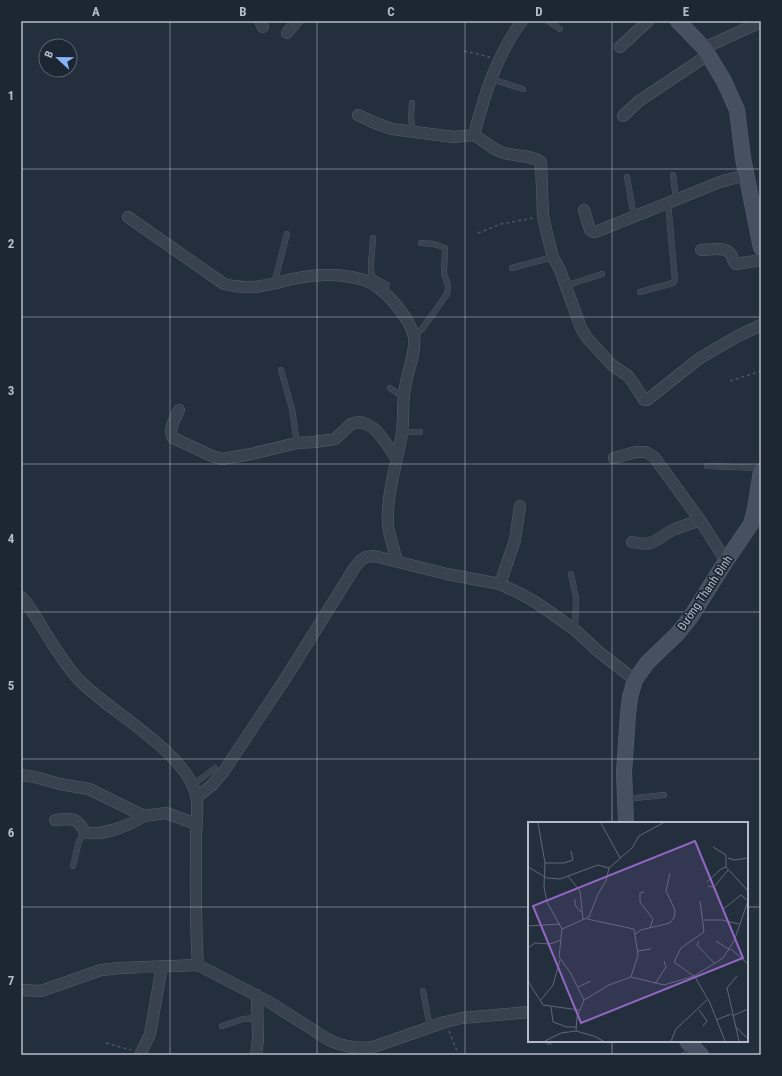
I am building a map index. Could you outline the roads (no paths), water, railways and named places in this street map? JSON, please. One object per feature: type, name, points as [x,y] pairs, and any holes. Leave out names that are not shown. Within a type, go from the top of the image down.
[{"type":"street","points":[[287,33],[297,21]]},
{"type":"street","points":[[474,135],[480,111],[491,79],[514,31],[522,21]]},
{"type":"street","points":[[620,47],[648,21]]},
{"type":"street","points":[[678,21],[706,52],[724,81],[737,110],[746,175],[761,248]]},
{"type":"street","points":[[623,116],[639,101],[706,52],[761,22]]},
{"type":"street","points":[[358,115],[386,127],[413,132],[454,138],[474,135],[501,152],[535,159],[541,162],[543,216],[553,257],[560,270],[581,328],[587,338],[612,365],[628,376],[643,399],[646,400],[700,358],[736,337],[761,325]]},
{"type":"street","points":[[584,210],[587,225],[590,230],[593,232],[598,231],[720,182],[746,175]]},
{"type":"street","points":[[128,217],[224,284],[235,287],[274,285],[292,279],[323,275],[350,276],[372,280],[406,318],[414,337],[413,354],[403,397],[402,432],[391,485],[388,514],[388,527],[397,561]]},
{"type":"street","points":[[700,250],[725,250],[731,255],[734,263],[736,264],[761,260]]},
{"type":"street","points":[[179,410],[173,422],[171,434],[173,438],[222,459],[297,443],[336,439],[351,424],[354,423],[365,423],[375,429],[397,459]]},
{"type":"street","points":[[614,458],[636,452],[646,452],[654,457],[700,520],[726,561]]},
{"type":"street","name":"Đường Thanh Đình","points":[[626,822],[624,772],[630,697],[635,680],[646,663],[678,633],[690,618],[751,524],[755,509],[761,470]]},
{"type":"street","points":[[500,584],[515,540],[520,506]]},
{"type":"street","points":[[632,542],[650,544],[672,531],[700,520]]},
{"type":"street","points":[[197,797],[212,786],[224,771],[360,561],[366,557],[374,556],[447,574],[500,584],[520,593],[537,602],[575,630],[599,652],[635,680]]},
{"type":"street","points":[[21,597],[26,602],[60,654],[78,678],[101,700],[141,730],[168,754],[187,774],[193,785],[197,797],[196,936],[198,965]]},
{"type":"street","points":[[21,775],[89,789],[144,816],[166,813],[196,824]]},
{"type":"street","points":[[55,820],[73,819],[80,825],[84,832],[91,834],[113,830],[135,822],[144,816]]},
{"type":"street","points":[[21,990],[41,991],[101,970],[198,965],[257,995],[339,1045],[375,1051],[445,1022],[462,1018],[528,1012]]},
{"type":"street","points":[[141,1054],[150,1034],[162,966]]},
{"type":"street","points":[[256,1055],[258,1039],[257,995]]},
{"type":"lane","points":[[548,21],[560,29]]},
{"type":"lane","points":[[491,79],[523,89]]},
{"type":"lane","points":[[412,103],[411,118],[413,132]]},
{"type":"lane","points":[[640,292],[673,283],[675,280],[672,201],[673,174]]},
{"type":"lane","points":[[627,178],[634,217]]},
{"type":"lane","points":[[274,285],[287,234]]},
{"type":"lane","points":[[373,238],[371,265],[372,280],[387,285]]},
{"type":"lane","points":[[414,337],[422,329],[442,302],[447,294],[448,286],[444,273],[445,248],[434,244],[421,243]]},
{"type":"lane","points":[[512,268],[553,257]]},
{"type":"lane","points":[[565,286],[602,274]]},
{"type":"lane","points":[[281,370],[292,409],[297,443]]},
{"type":"lane","points":[[390,388],[403,397]]},
{"type":"lane","points":[[402,432],[420,432]]},
{"type":"lane","points":[[707,466],[761,470]]},
{"type":"lane","points":[[571,574],[576,598],[575,630]]},
{"type":"lane","points":[[193,785],[215,768]]},
{"type":"lane","points":[[626,799],[664,795]]},
{"type":"lane","points":[[73,866],[79,841],[84,832]]},
{"type":"lane","points":[[423,991],[430,1027]]},
{"type":"lane","points":[[222,1026],[243,1019],[258,1018]]}]
